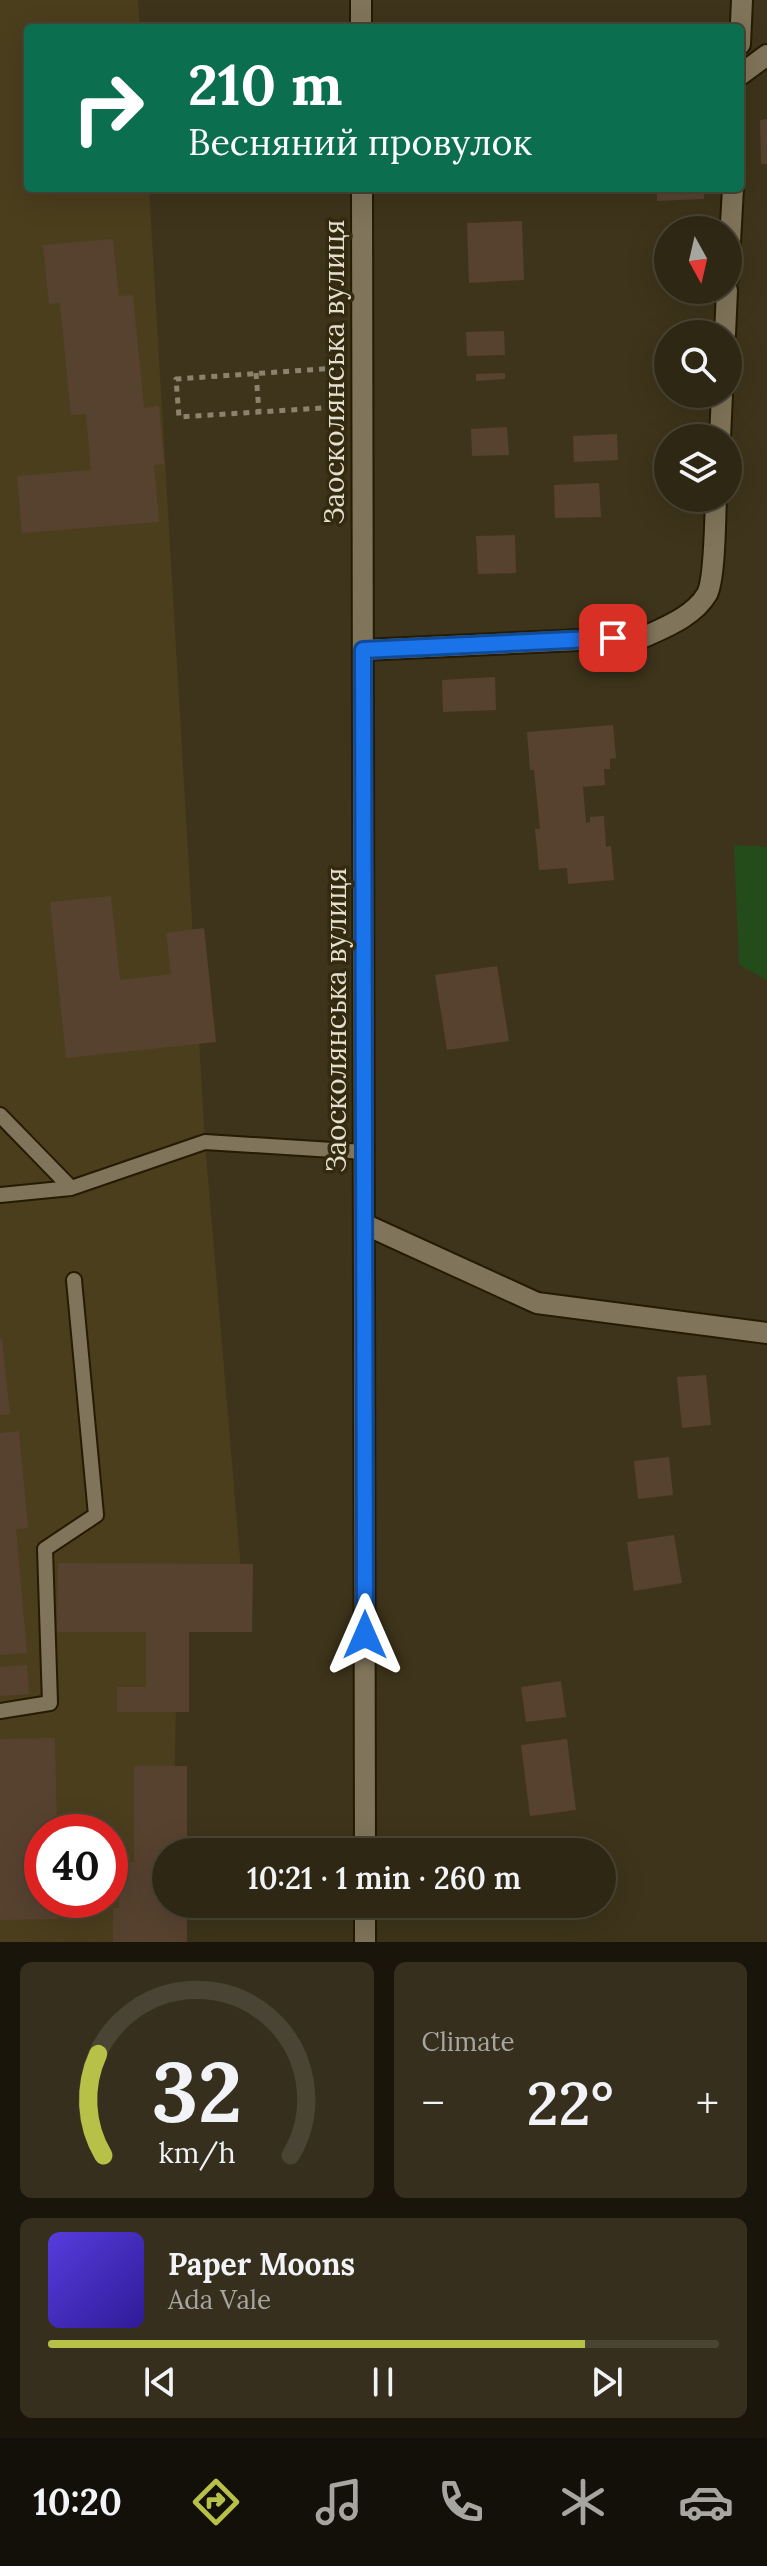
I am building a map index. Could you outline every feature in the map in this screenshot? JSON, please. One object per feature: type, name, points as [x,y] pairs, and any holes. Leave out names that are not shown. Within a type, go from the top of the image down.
[{"type":"street","points":[[361,0],[361,24]]},
{"type":"street","points":[[741,24],[742,0]]},
{"type":"street","points":[[744,72],[767,55]]},
{"type":"street","points":[[744,75],[767,74]]},
{"type":"street","name":"Заосколянська вулиця","points":[[362,192],[365,1838]]},
{"type":"street","points":[[731,216],[733,192]]},
{"type":"street","points":[[363,650],[644,637],[681,620],[707,593],[715,512]]},
{"type":"street","points":[[364,1224],[537,1303],[767,1333]]},
{"type":"street","points":[[365,1918],[365,1942]]},
{"type":"lane","points":[[0,1115],[71,1188]]},
{"type":"lane","points":[[0,1195],[71,1188],[205,1142],[364,1152]]},
{"type":"lane","points":[[0,1711],[50,1703],[45,1549],[96,1515],[74,1280]]},
{"type":"path","points":[[362,366],[176,379],[179,417],[363,406]]},
{"type":"path","points":[[256,373],[259,412]]},
{"type":"shaded area","points":[[0,0],[138,0],[140,24],[24,24],[24,192],[149,192],[205,1142],[244,1606],[178,1607],[173,1838],[152,1838],[152,1918],[168,1918],[171,1942],[0,1942]]},
{"type":"green space","points":[[734,845],[767,847],[767,980],[739,965]]},
{"type":"building","points":[[767,119],[767,164],[761,164],[760,120]]},
{"type":"building","points":[[657,192],[704,192],[704,199],[657,201]]},
{"type":"building","points":[[522,221],[524,280],[469,283],[467,223]]},
{"type":"building","points":[[113,239],[119,296],[133,295],[144,408],[159,406],[164,464],[154,465],[159,522],[22,533],[17,476],[91,470],[86,414],[71,415],[60,303],[49,304],[43,245]]},
{"type":"building","points":[[504,331],[505,355],[467,356],[466,332]]},
{"type":"building","points":[[505,373],[505,379],[476,381],[476,374]]},
{"type":"building","points":[[507,427],[509,455],[472,456],[471,429]]},
{"type":"building","points":[[617,434],[618,460],[574,462],[573,436]]},
{"type":"building","points":[[599,483],[601,517],[555,518],[554,485]]},
{"type":"building","points":[[515,535],[516,573],[478,574],[476,536]]},
{"type":"building","points":[[495,677],[496,710],[443,712],[442,680]]},
{"type":"building","points":[[613,725],[616,758],[610,759],[610,769],[604,769],[605,785],[583,787],[586,823],[590,822],[590,817],[604,816],[606,847],[611,846],[614,880],[568,884],[567,868],[539,870],[535,829],[540,829],[527,732]]},
{"type":"building","points":[[111,896],[120,980],[171,974],[166,933],[204,928],[216,1042],[66,1058],[50,902]]},
{"type":"building","points":[[497,966],[509,1041],[447,1050],[435,975]]},
{"type":"building","points":[[0,1339],[10,1414],[0,1415]]},
{"type":"building","points":[[706,1375],[711,1425],[682,1428],[677,1377]]},
{"type":"building","points":[[19,1431],[28,1528],[16,1529],[27,1653],[0,1655],[0,1433]]},
{"type":"building","points":[[669,1457],[673,1495],[638,1499],[634,1461]]},
{"type":"building","points":[[674,1535],[682,1583],[634,1591],[627,1542]]},
{"type":"building","points":[[58,1563],[253,1564],[252,1632],[189,1632],[189,1712],[117,1712],[117,1687],[146,1687],[146,1632],[57,1632]]},
{"type":"building","points":[[27,1665],[29,1694],[0,1696],[0,1667]]},
{"type":"building","points":[[561,1681],[566,1717],[526,1722],[521,1687]]},
{"type":"building","points":[[55,1738],[57,1814],[24,1814],[24,1918],[58,1919],[0,1920],[0,1739]]},
{"type":"building","points":[[567,1739],[576,1810],[530,1816],[521,1745]]},
{"type":"building","points":[[134,1766],[187,1766],[187,1838],[152,1838],[152,1918],[187,1918],[187,1942],[113,1942],[113,1918],[128,1918],[128,1862],[134,1862]]},
{"type":"route","points":[[365,1635],[363,650],[613,638]]}]
